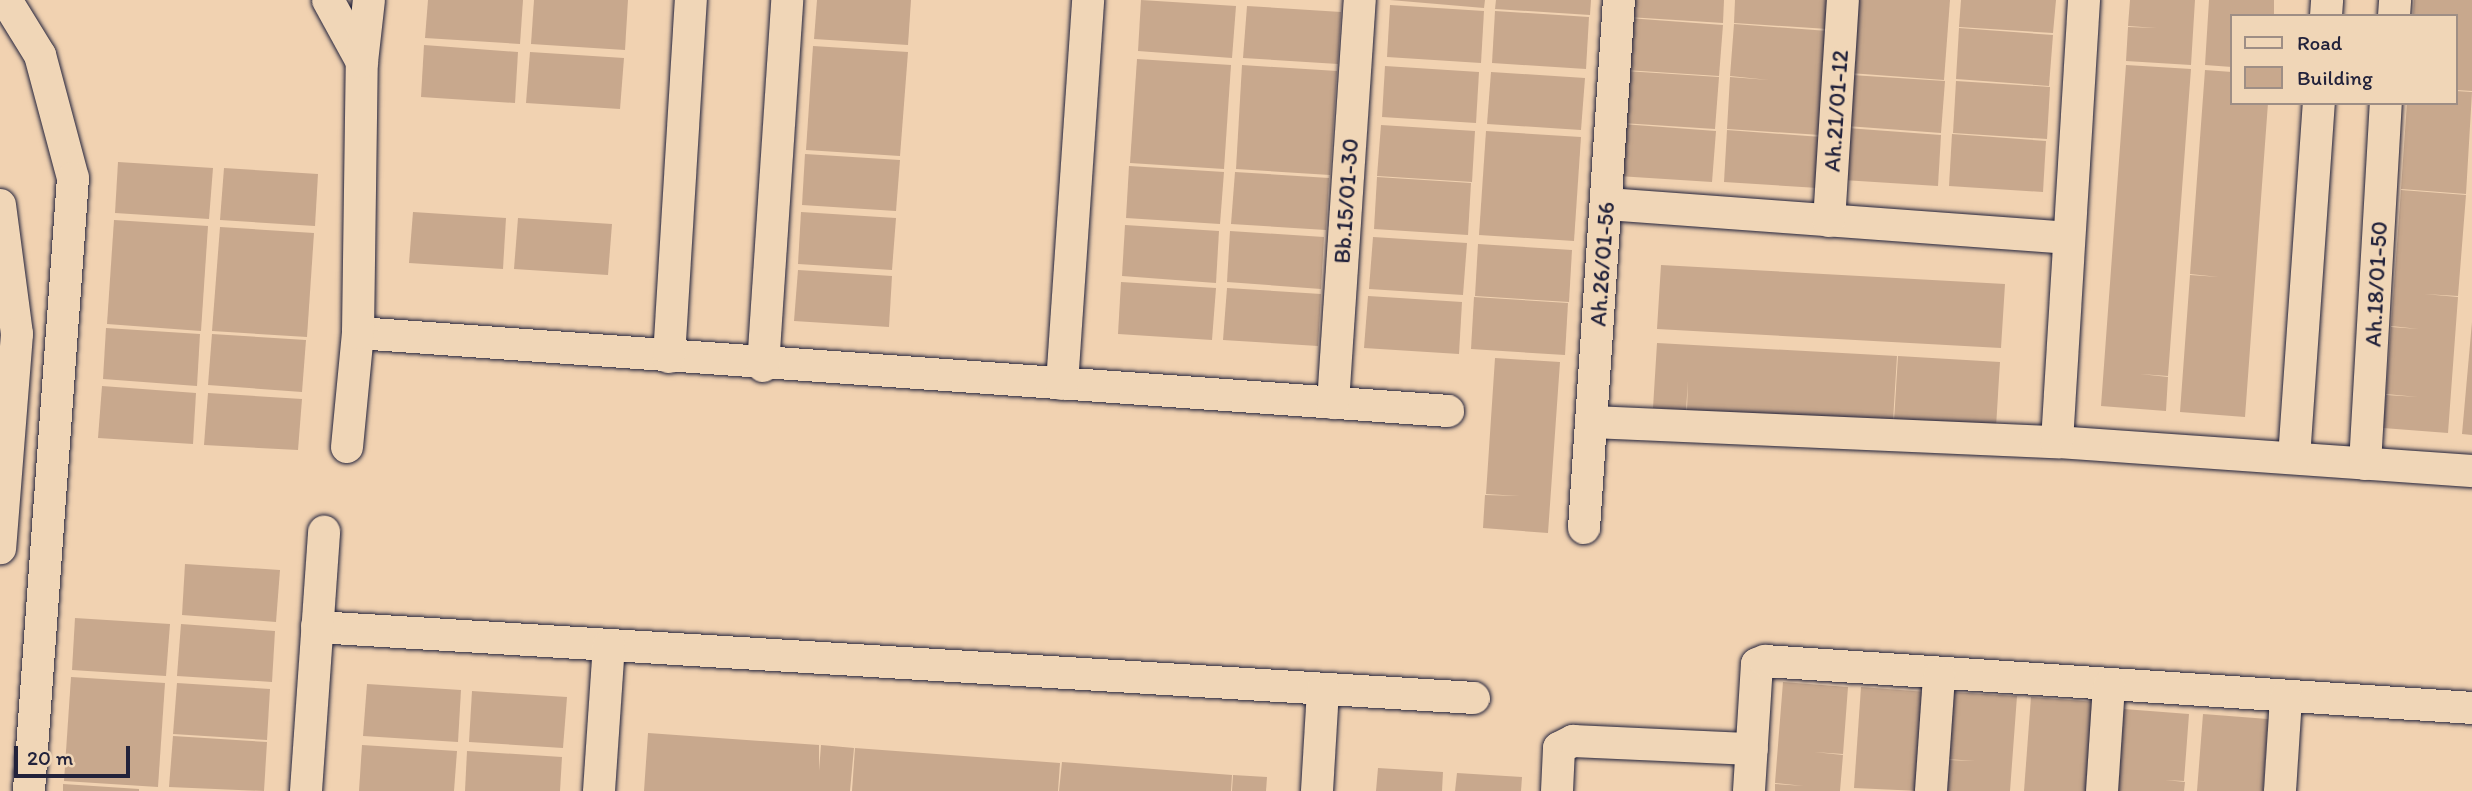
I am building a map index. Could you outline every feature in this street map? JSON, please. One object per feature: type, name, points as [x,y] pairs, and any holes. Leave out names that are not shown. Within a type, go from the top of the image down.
[{"type":"street","points":[[6,0],[40,55],[73,178],[29,791]]},
{"type":"street","points":[[328,0],[362,62]]},
{"type":"street","points":[[347,447],[358,333],[362,62],[369,0]]},
{"type":"street","points":[[669,357],[691,0]]},
{"type":"street","points":[[763,366],[787,0]]},
{"type":"street","points":[[1062,384],[1088,0]]},
{"type":"street","name":"Bb.15/01-30","points":[[1333,403],[1360,0]]},
{"type":"street","name":"Ah.26/01-56","points":[[1584,528],[1619,0]]},
{"type":"street","name":"Ah.21/01-12","points":[[1829,221],[1843,0]]},
{"type":"street","points":[[2057,442],[2084,0]]},
{"type":"street","points":[[2294,458],[2319,105]]},
{"type":"street","name":"Ah.18/01-50","points":[[2365,464],[2386,105]]},
{"type":"street","points":[[1606,204],[2068,238]]},
{"type":"street","points":[[0,205],[8,336],[0,548]]},
{"type":"street","points":[[358,333],[763,366],[1448,411]]},
{"type":"street","points":[[8,336],[61,338]]},
{"type":"street","points":[[1591,422],[2057,442],[2472,471]]},
{"type":"street","points":[[4,428],[53,457]]},
{"type":"street","points":[[306,791],[324,532]]},
{"type":"street","points":[[317,627],[1474,698]]},
{"type":"street","points":[[599,791],[609,645]]},
{"type":"street","points":[[1749,791],[1757,664],[2472,708]]},
{"type":"street","points":[[1931,791],[1939,676]]},
{"type":"street","points":[[2102,791],[2109,686]]},
{"type":"street","points":[[1317,791],[1324,689]]},
{"type":"street","points":[[2280,791],[2286,696]]},
{"type":"street","points":[[1557,791],[1559,748],[1573,741],[1752,749]]},
{"type":"building","points":[[428,0],[523,0],[520,44],[425,38]]},
{"type":"building","points":[[534,0],[628,0],[625,50],[531,44]]},
{"type":"building","points":[[817,0],[911,0],[908,45],[814,39]]},
{"type":"building","points":[[1141,0],[1236,6],[1232,58],[1138,51]]},
{"type":"building","points":[[1390,0],[1485,0],[1484,8]]},
{"type":"building","points":[[1496,0],[1591,0],[1590,15],[1495,9]]},
{"type":"building","points":[[1629,0],[1724,0],[1723,23],[1628,17]]},
{"type":"building","points":[[1735,0],[1830,0],[1828,29],[1734,23]]},
{"type":"building","points":[[1855,0],[1950,0],[1944,80],[1850,73]]},
{"type":"building","points":[[1961,0],[2056,0],[2053,33],[1959,27]]},
{"type":"building","points":[[2130,0],[2195,0],[2191,65],[2126,61],[2128,27],[2157,28],[2128,26]]},
{"type":"building","points":[[2209,0],[2274,0],[2274,14],[2230,14],[2230,67],[2205,65]]},
{"type":"building","points":[[2414,0],[2472,0],[2472,91],[2458,90],[2458,14],[2413,14]]},
{"type":"building","points":[[1390,5],[1484,11],[1481,63],[1387,57]]},
{"type":"building","points":[[1247,6],[1341,12],[1338,64],[1243,58]]},
{"type":"building","points":[[1495,11],[1589,17],[1586,69],[1492,63]]},
{"type":"building","points":[[1628,18],[1723,25],[1719,76],[1625,70]]},
{"type":"building","points":[[1734,24],[1828,31],[1821,135],[1727,129],[1730,77],[1769,80],[1730,76]]},
{"type":"building","points":[[1959,28],[2053,35],[2049,86],[1956,79]]},
{"type":"building","points":[[424,45],[518,52],[515,103],[421,97]]},
{"type":"building","points":[[813,46],[908,52],[900,156],[806,150]]},
{"type":"building","points":[[530,52],[624,58],[620,109],[526,103]]},
{"type":"building","points":[[1137,59],[1231,65],[1224,169],[1130,163]]},
{"type":"building","points":[[1242,65],[1337,71],[1330,175],[1236,169]]},
{"type":"building","points":[[2126,65],[2191,69],[2168,376],[2140,374],[2168,377],[2166,411],[2101,406]]},
{"type":"building","points":[[1385,66],[1479,72],[1476,123],[1382,117]]},
{"type":"building","points":[[2205,70],[2230,72],[2230,105],[2268,105],[2245,417],[2180,412],[2190,275],[2219,277],[2190,274]]},
{"type":"building","points":[[1625,71],[1719,77],[1715,129],[1622,123]]},
{"type":"building","points":[[1491,72],[1585,78],[1581,130],[1487,124]]},
{"type":"building","points":[[1851,75],[1945,81],[1941,133],[1847,126]]},
{"type":"building","points":[[1956,81],[2050,87],[2047,139],[1953,133]]},
{"type":"building","points":[[2458,91],[2472,92],[2466,194],[2401,189],[2407,105],[2458,105]]},
{"type":"building","points":[[1622,124],[1716,131],[1712,182],[1618,176]]},
{"type":"building","points":[[1381,125],[1475,131],[1472,182],[1377,176]]},
{"type":"building","points":[[1847,128],[1941,135],[1938,186],[1843,180]]},
{"type":"building","points":[[1727,130],[1821,137],[1818,188],[1724,182]]},
{"type":"building","points":[[1486,131],[1581,137],[1574,241],[1479,235]]},
{"type":"building","points":[[1952,134],[2046,141],[2043,192],[1949,186]]},
{"type":"building","points":[[805,154],[900,160],[896,211],[802,205]]},
{"type":"building","points":[[118,162],[213,168],[209,219],[115,213]]},
{"type":"building","points":[[1129,166],[1224,172],[1220,224],[1126,218]]},
{"type":"building","points":[[224,168],[318,174],[315,226],[220,220]]},
{"type":"building","points":[[1235,172],[1329,178],[1326,230],[1231,224]]},
{"type":"building","points":[[1377,177],[1471,183],[1468,235],[1374,229]]},
{"type":"building","points":[[2401,190],[2466,195],[2458,296],[2424,294],[2458,297],[2448,433],[2383,428],[2386,395],[2418,397],[2386,394],[2391,327],[2419,329],[2391,326]]},
{"type":"building","points":[[413,212],[506,218],[503,269],[409,263]]},
{"type":"building","points":[[801,212],[896,218],[892,270],[798,264]]},
{"type":"building","points":[[518,218],[612,224],[608,275],[514,269]]},
{"type":"building","points":[[114,220],[208,226],[201,331],[107,324]]},
{"type":"building","points":[[1125,225],[1219,231],[1216,283],[1122,276]]},
{"type":"building","points":[[220,227],[314,233],[307,337],[212,331]]},
{"type":"building","points":[[1230,231],[1324,237],[1321,289],[1227,282]]},
{"type":"building","points":[[1373,237],[1467,243],[1463,295],[1369,289]]},
{"type":"building","points":[[1478,244],[1572,250],[1569,302],[1475,296]]},
{"type":"building","points":[[1661,265],[2005,284],[2001,348],[1657,329]]},
{"type":"building","points":[[798,270],[892,276],[889,327],[794,321]]},
{"type":"building","points":[[1121,282],[1216,288],[1212,340],[1118,334]]},
{"type":"building","points":[[1227,288],[1321,294],[1318,346],[1223,340]]},
{"type":"building","points":[[1368,296],[1462,302],[1459,354],[1364,348]]},
{"type":"building","points":[[1474,297],[1568,303],[1565,355],[1471,349]]},
{"type":"building","points":[[2472,322],[2472,435],[2462,434]]},
{"type":"building","points":[[106,328],[200,334],[197,386],[103,379]]},
{"type":"building","points":[[212,334],[306,340],[302,392],[208,385]]},
{"type":"building","points":[[1657,343],[1897,356],[1893,421],[1687,410],[1688,381],[1686,410],[1653,408]]},
{"type":"building","points":[[1898,356],[2000,362],[1996,427],[1894,421]]},
{"type":"building","points":[[1495,358],[1560,362],[1548,533],[1483,528],[1485,495],[1520,496],[1486,494]]},
{"type":"building","points":[[102,386],[196,393],[193,444],[98,438]]},
{"type":"building","points":[[208,393],[302,399],[298,450],[204,445]]},
{"type":"building","points":[[185,564],[280,570],[276,622],[182,615]]},
{"type":"building","points":[[75,618],[170,624],[166,676],[72,670]]},
{"type":"building","points":[[181,624],[275,631],[272,682],[177,676]]},
{"type":"building","points":[[71,677],[165,683],[158,787],[64,781]]},
{"type":"building","points":[[1783,682],[1848,687],[1843,754],[1814,752],[1843,755],[1840,791],[1775,791],[1775,784],[1804,786],[1775,783]]},
{"type":"building","points":[[177,683],[270,689],[267,740],[173,734]]},
{"type":"building","points":[[367,684],[461,690],[458,742],[363,736]]},
{"type":"building","points":[[1861,687],[1927,692],[1920,791],[1854,788]]},
{"type":"building","points":[[472,691],[567,697],[563,748],[469,742]]},
{"type":"building","points":[[1951,692],[2017,696],[2010,791],[1945,791],[1947,760],[1975,761],[1947,759]]},
{"type":"building","points":[[2031,697],[2096,702],[2089,791],[2024,791]]},
{"type":"building","points":[[2124,709],[2189,714],[2184,781],[2165,780],[2185,782],[2184,791],[2118,791]]},
{"type":"building","points":[[2203,714],[2268,719],[2263,791],[2197,791]]},
{"type":"building","points":[[648,733],[819,745],[819,771],[821,745],[854,748],[850,791],[644,791]]},
{"type":"building","points":[[173,736],[267,742],[264,791],[169,787]]},
{"type":"building","points":[[362,745],[457,751],[454,791],[359,791]]},
{"type":"building","points":[[855,748],[1060,763],[1058,791],[852,791]]},
{"type":"building","points":[[467,751],[562,757],[560,791],[465,791]]},
{"type":"building","points":[[1062,762],[1232,775],[1231,791],[1059,791]]},
{"type":"building","points":[[1378,768],[1443,772],[1442,791],[1376,791]]},
{"type":"building","points":[[1457,773],[1522,777],[1521,791],[1455,791]]},
{"type":"building","points":[[1233,775],[1267,777],[1266,791],[1232,791]]},
{"type":"building","points":[[63,784],[139,789],[139,791],[63,791]]}]
